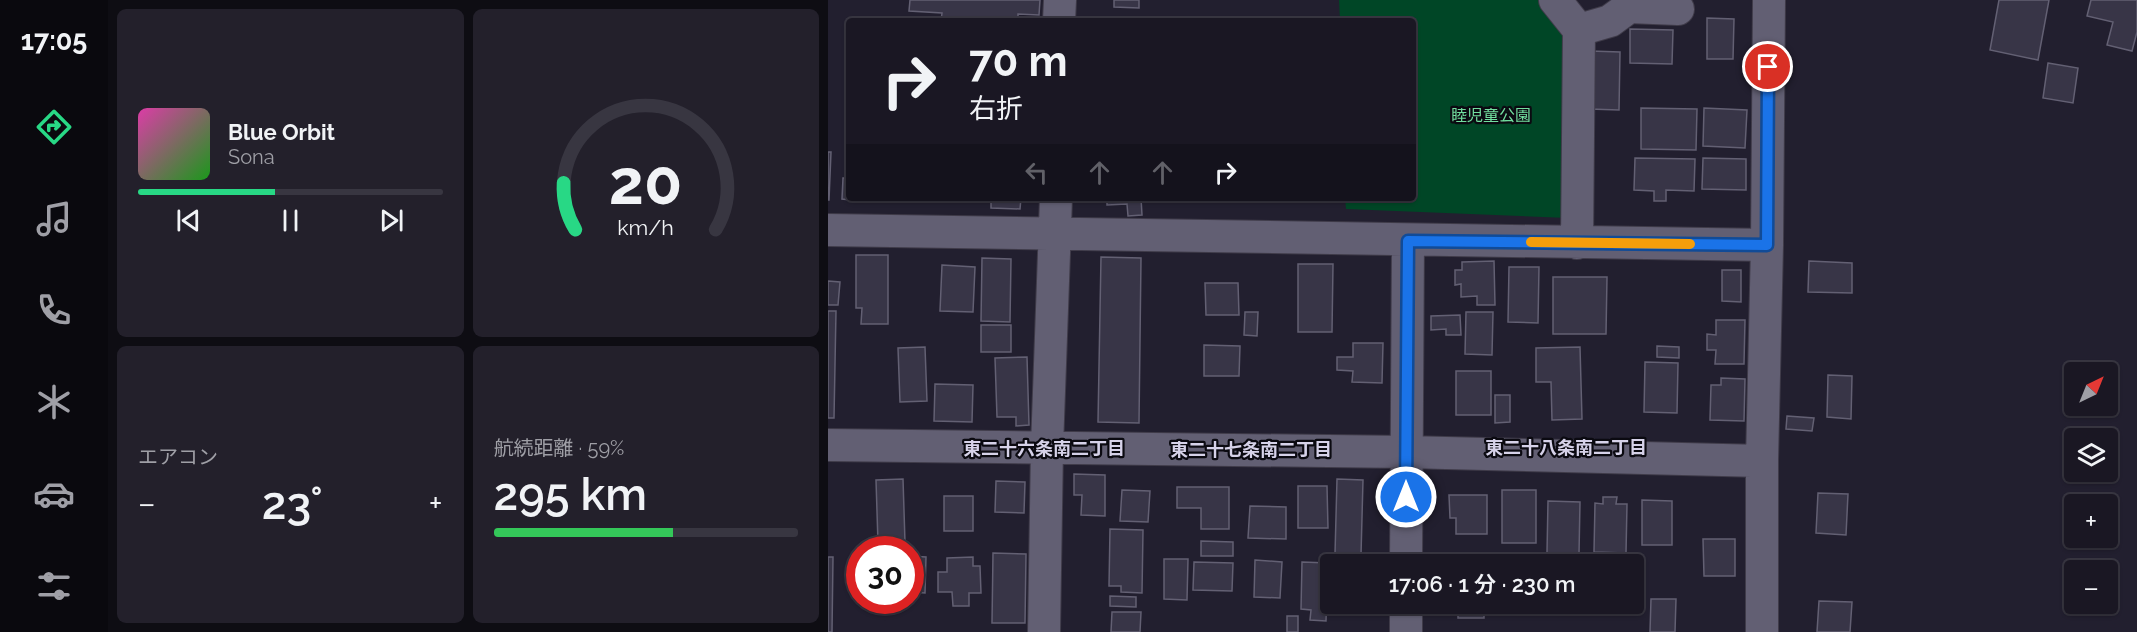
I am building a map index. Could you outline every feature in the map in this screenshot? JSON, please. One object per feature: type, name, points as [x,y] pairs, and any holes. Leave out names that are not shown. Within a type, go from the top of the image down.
[{"type":"street","points":[[1059,18],[1060,0]]},
{"type":"street","points":[[1555,0],[1579,30],[1577,243]]},
{"type":"street","points":[[1762,632],[1762,461],[1769,0]]},
{"type":"street","points":[[1579,30],[1610,21],[1629,7],[1678,9]]},
{"type":"street","points":[[1044,632],[1047,447],[1056,201]]},
{"type":"street","points":[[828,230],[1767,245]]},
{"type":"street","points":[[1406,554],[1408,241]]},
{"type":"street","points":[[828,445],[1406,452],[1762,461]]},
{"type":"street","points":[[1406,614],[1406,632]]},
{"type":"green space","name":"睦児童公園","points":[[1339,0],[1544,0],[1568,32],[1568,218],[1346,209],[1345,201],[1416,201],[1416,18],[1340,18]]},
{"type":"building","points":[[910,0],[1040,0],[1039,15],[1018,14],[1018,18],[941,18],[942,13],[909,11]]},
{"type":"building","points":[[1114,0],[1139,0],[1139,8],[1114,7]]},
{"type":"building","points":[[1999,0],[2049,0],[2038,60],[1990,50]]},
{"type":"building","points":[[2091,0],[2137,0],[2137,32],[2132,51],[2107,45],[2113,22],[2087,16]]},
{"type":"building","points":[[1707,18],[1734,19],[1733,59],[1707,59]]},
{"type":"building","points":[[1630,29],[1673,30],[1672,64],[1630,63]]},
{"type":"building","points":[[1590,51],[1620,52],[1619,110],[1589,109]]},
{"type":"building","points":[[2048,63],[2078,68],[2073,103],[2043,98]]},
{"type":"building","points":[[1641,108],[1697,109],[1696,150],[1641,149]]},
{"type":"building","points":[[1704,108],[1747,110],[1745,148],[1703,146]]},
{"type":"building","points":[[828,152],[831,152],[829,200],[828,200]]},
{"type":"building","points":[[1635,158],[1695,159],[1694,191],[1666,190],[1666,201],[1654,201],[1654,191],[1634,190]]},
{"type":"building","points":[[1703,158],[1746,159],[1746,190],[1702,189]]},
{"type":"building","points":[[843,178],[846,178],[846,199],[842,199]]},
{"type":"building","points":[[991,201],[1021,201],[1020,209],[991,208]]},
{"type":"building","points":[[1107,201],[1141,201],[1142,215],[1128,216],[1127,204],[1107,205]]},
{"type":"building","points":[[856,255],[888,255],[888,324],[861,324],[862,308],[856,308]]},
{"type":"building","points":[[1101,257],[1141,258],[1139,423],[1098,422]]},
{"type":"building","points":[[982,258],[1011,259],[1010,322],[981,321]]},
{"type":"building","points":[[1494,261],[1495,305],[1477,305],[1477,296],[1461,297],[1461,284],[1455,285],[1455,270],[1462,270],[1462,262]]},
{"type":"building","points":[[1809,261],[1852,263],[1852,293],[1808,292]]},
{"type":"building","points":[[1298,264],[1333,264],[1332,332],[1298,332]]},
{"type":"building","points":[[942,265],[975,267],[973,312],[940,311]]},
{"type":"building","points":[[1509,267],[1539,267],[1538,323],[1508,322]]},
{"type":"building","points":[[1722,270],[1741,270],[1741,302],[1722,301]]},
{"type":"building","points":[[1553,277],[1607,277],[1606,334],[1553,334]]},
{"type":"building","points":[[828,281],[840,282],[838,305],[828,305]]},
{"type":"building","points":[[1205,283],[1238,283],[1239,315],[1206,315]]},
{"type":"building","points":[[828,311],[836,311],[834,418],[828,418]]},
{"type":"building","points":[[1245,312],[1258,312],[1257,336],[1244,335]]},
{"type":"building","points":[[1466,312],[1493,312],[1492,355],[1465,354]]},
{"type":"building","points":[[1460,315],[1461,335],[1446,335],[1446,329],[1431,330],[1431,316]]},
{"type":"building","points":[[1716,320],[1745,320],[1744,364],[1715,364],[1716,350],[1707,350],[1707,334],[1716,335]]},
{"type":"building","points":[[981,325],[1011,325],[1011,352],[981,352]]},
{"type":"building","points":[[1353,343],[1383,343],[1382,383],[1352,382],[1353,371],[1337,370],[1337,357],[1353,357]]},
{"type":"building","points":[[1204,345],[1240,346],[1239,376],[1204,376]]},
{"type":"building","points":[[1657,346],[1679,347],[1679,358],[1657,357]]},
{"type":"building","points":[[925,347],[927,401],[900,402],[898,348]]},
{"type":"building","points":[[1580,347],[1582,419],[1552,420],[1551,382],[1536,382],[1536,348]]},
{"type":"building","points":[[1027,357],[1029,425],[1016,426],[1016,417],[997,417],[995,358]]},
{"type":"building","points":[[1645,362],[1678,363],[1677,413],[1644,412]]},
{"type":"building","points":[[1456,371],[1491,371],[1491,415],[1456,415]]},
{"type":"building","points":[[1828,375],[1852,376],[1851,419],[1827,417]]},
{"type":"building","points":[[1721,378],[1745,379],[1744,421],[1710,420],[1711,385],[1721,385]]},
{"type":"building","points":[[935,384],[973,385],[972,422],[934,421]]},
{"type":"building","points":[[1495,395],[1510,395],[1510,422],[1495,423]]},
{"type":"building","points":[[1787,416],[1814,418],[1812,431],[1786,429]]},
{"type":"building","points":[[1074,474],[1105,475],[1105,516],[1081,515],[1082,495],[1074,495]]},
{"type":"building","points":[[903,479],[905,536],[878,536],[876,480]]},
{"type":"building","points":[[1337,479],[1363,480],[1361,554],[1335,554]]},
{"type":"building","points":[[996,481],[1025,482],[1024,513],[995,512]]},
{"type":"building","points":[[1298,486],[1327,486],[1328,528],[1298,528]]},
{"type":"building","points":[[1177,487],[1229,487],[1229,529],[1201,529],[1201,508],[1177,508]]},
{"type":"building","points":[[1122,490],[1150,491],[1148,522],[1120,521]]},
{"type":"building","points":[[1502,490],[1536,490],[1536,543],[1502,543]]},
{"type":"building","points":[[1818,493],[1848,494],[1846,535],[1816,533]]},
{"type":"building","points":[[1449,495],[1487,495],[1487,534],[1456,534],[1456,518],[1450,518]]},
{"type":"building","points":[[944,496],[973,496],[973,531],[944,531]]},
{"type":"building","points":[[1603,497],[1617,497],[1616,504],[1627,504],[1626,553],[1594,552],[1595,503],[1603,504]]},
{"type":"building","points":[[1642,500],[1672,501],[1672,545],[1642,545]]},
{"type":"building","points":[[1548,501],[1580,502],[1579,554],[1547,553]]},
{"type":"building","points":[[1250,506],[1286,507],[1286,539],[1248,538]]},
{"type":"building","points":[[1110,529],[1143,530],[1142,593],[1121,592],[1121,586],[1109,586]]},
{"type":"building","points":[[1703,539],[1735,539],[1735,576],[1704,576]]},
{"type":"building","points":[[1201,541],[1233,542],[1233,556],[1201,556]]},
{"type":"building","points":[[993,553],[1026,554],[1025,623],[992,623]]},
{"type":"building","points":[[828,557],[833,557],[832,632],[828,632]]},
{"type":"building","points":[[924,557],[926,557],[924,593]]},
{"type":"building","points":[[973,557],[973,566],[980,566],[981,593],[969,593],[969,606],[953,606],[952,592],[938,592],[938,572],[947,572],[947,558]]},
{"type":"building","points":[[1164,559],[1188,559],[1187,600],[1164,599]]},
{"type":"building","points":[[1255,560],[1282,562],[1280,598],[1254,597]]},
{"type":"building","points":[[1194,562],[1233,563],[1232,591],[1193,590]]},
{"type":"building","points":[[1302,562],[1320,563],[1320,614],[1326,614],[1326,621],[1310,620],[1311,610],[1301,609]]},
{"type":"building","points":[[1110,596],[1136,597],[1136,607],[1110,606]]},
{"type":"building","points":[[1651,599],[1676,599],[1675,632],[1650,632]]},
{"type":"building","points":[[1819,601],[1852,602],[1850,632],[1817,632]]},
{"type":"building","points":[[1112,612],[1141,612],[1140,632],[1111,632]]},
{"type":"building","points":[[1458,614],[1484,614],[1484,618],[1458,618]]},
{"type":"building","points":[[1287,616],[1298,616],[1298,632],[1287,632]]},
{"type":"slow traffic","points":[[1531,242],[1690,244]]},
{"type":"district","name":"東二十八条南二丁目","points":[[1566,447]]},
{"type":"district","name":"東二十六条南二丁目","points":[[1044,448]]},
{"type":"district","name":"東二十七条南二丁目","points":[[1251,449]]},
{"type":"route","points":[[1406,497],[1408,241],[1767,245],[1768,67]]}]
